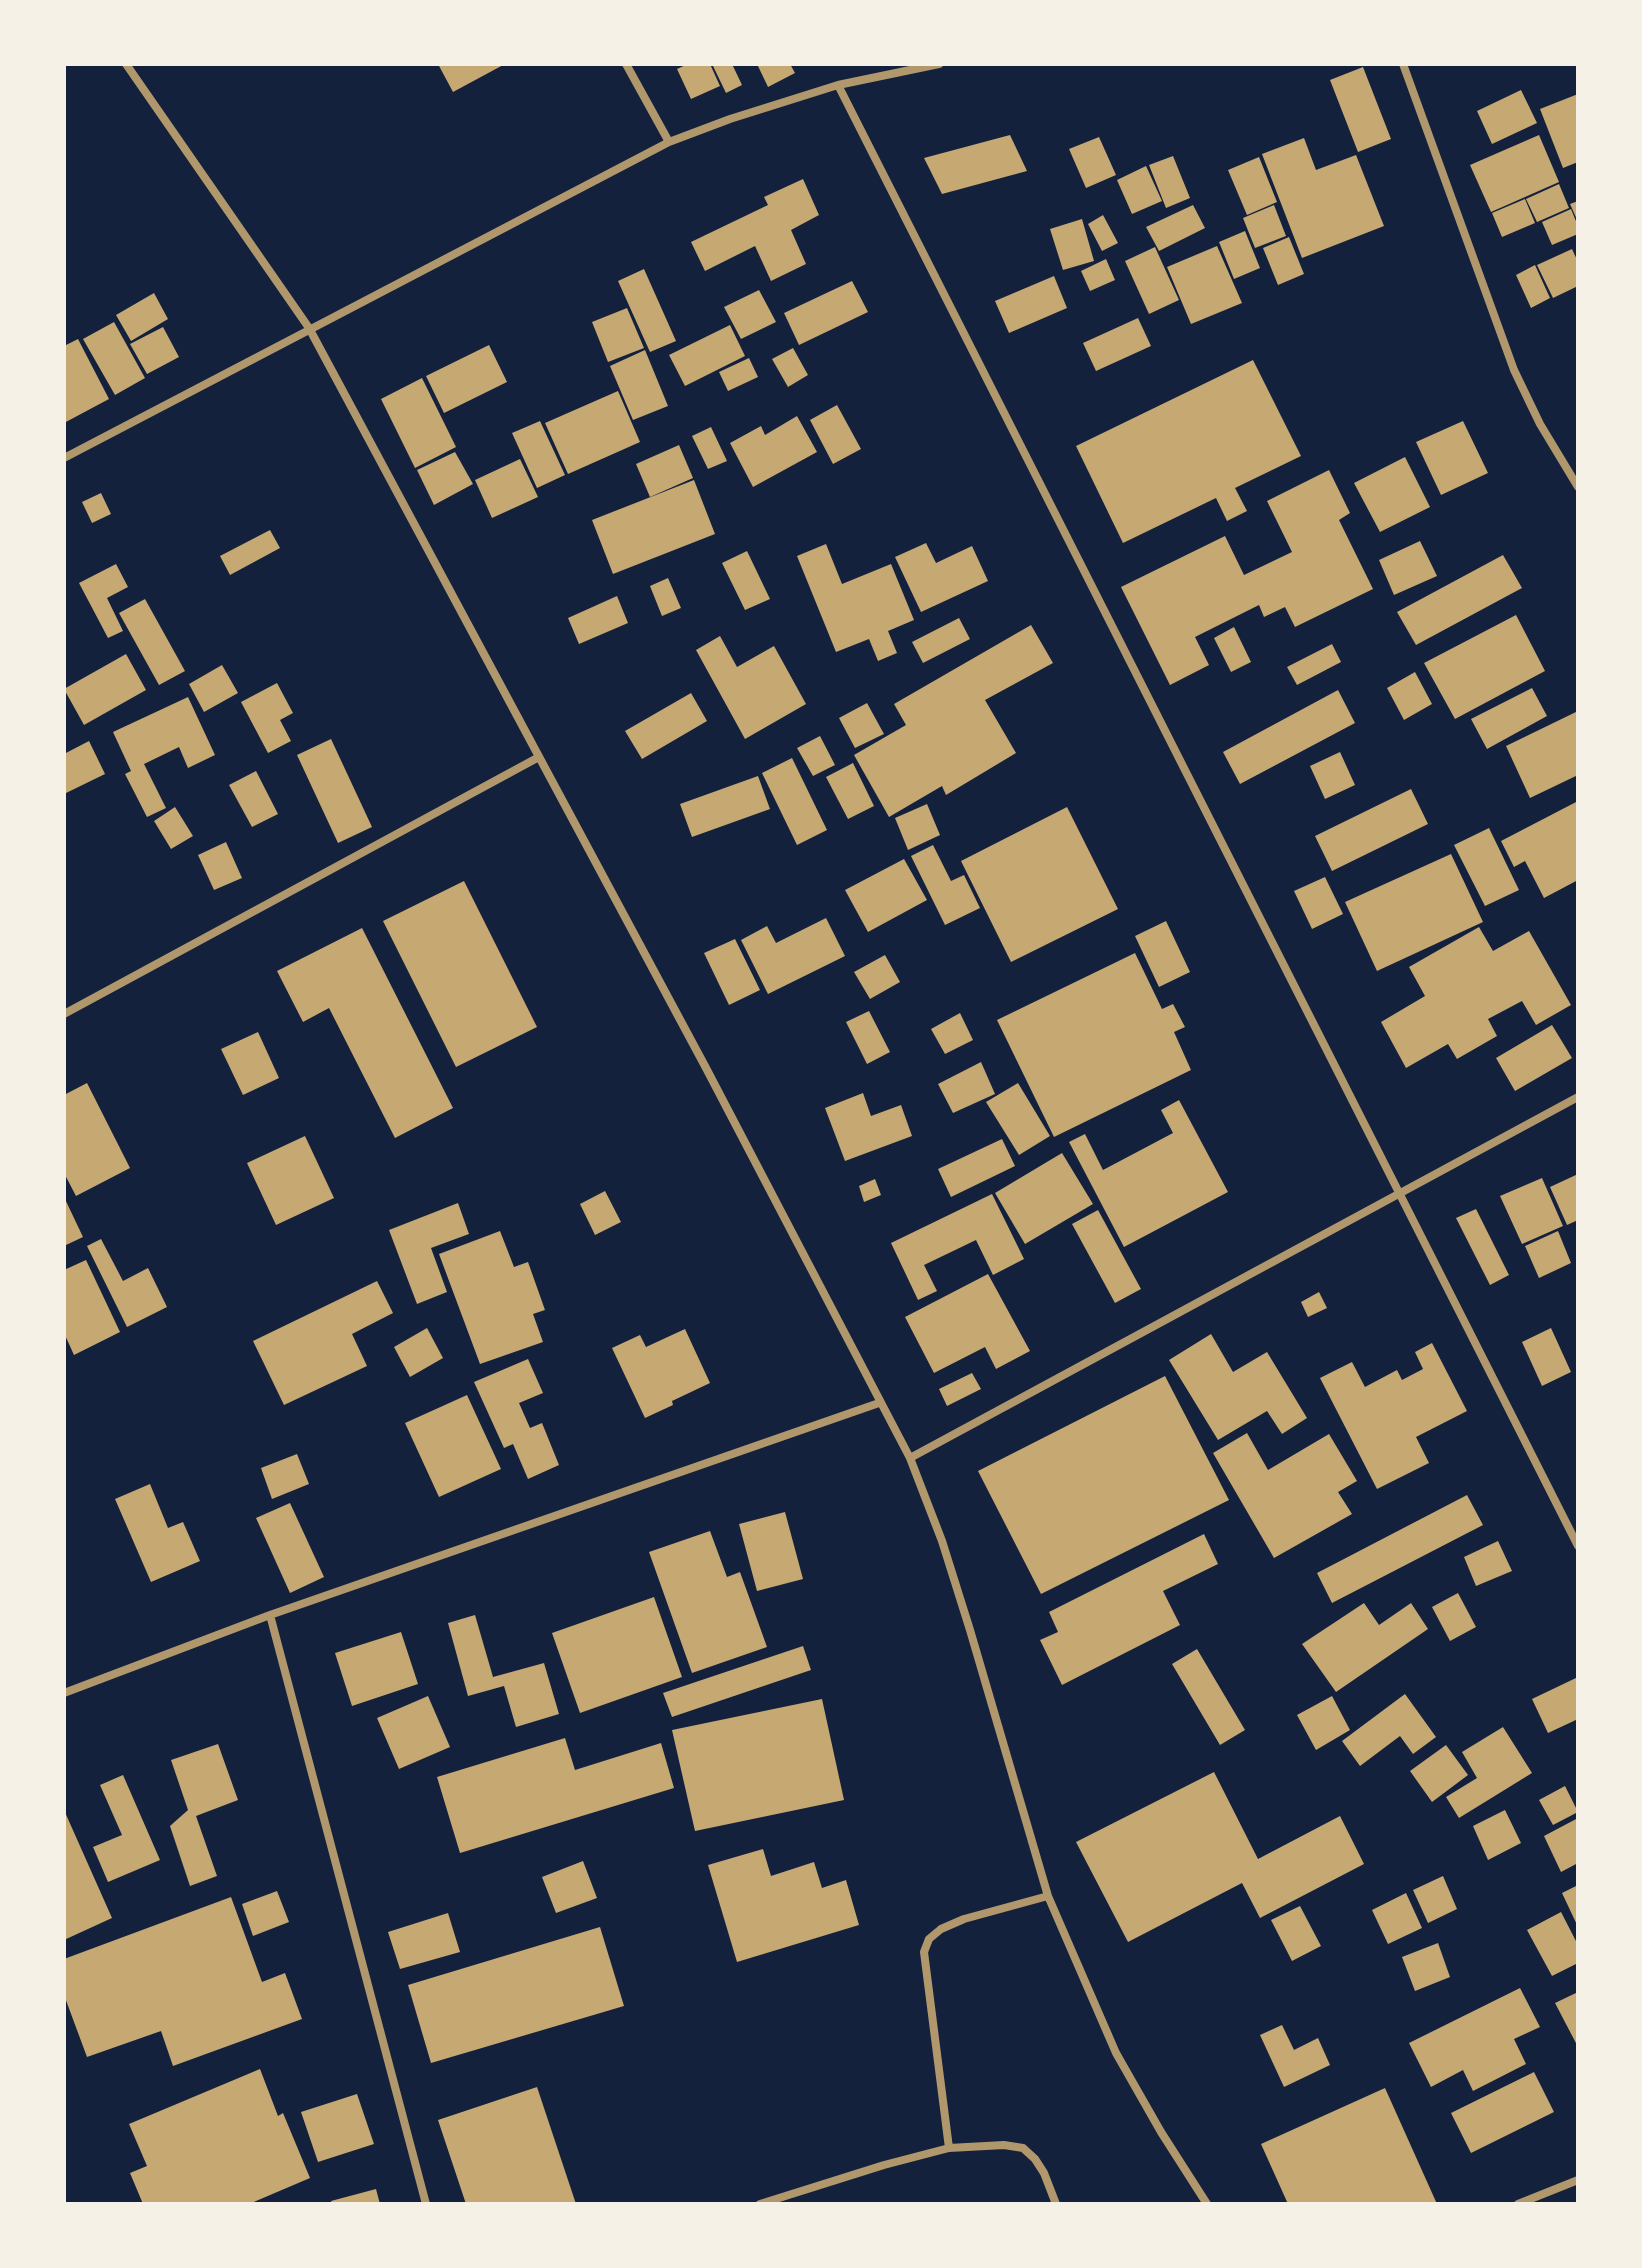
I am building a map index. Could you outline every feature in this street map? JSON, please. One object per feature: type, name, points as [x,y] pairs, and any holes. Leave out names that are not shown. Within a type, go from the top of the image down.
[{"type":"street","points":[[126,64],[309,328],[706,1068],[910,1458],[942,1541],[1048,1896],[1116,2053],[1207,2204]]},
{"type":"street","points":[[626,64],[669,142]]},
{"type":"street","points":[[64,458],[669,142],[838,85],[939,64]]},
{"type":"street","points":[[1403,64],[1514,370],[1540,424],[1578,487]]},
{"type":"street","points":[[838,85],[1578,1546]]},
{"type":"street","points":[[64,1014],[539,757]]},
{"type":"street","points":[[910,1458],[1578,1097]]},
{"type":"street","points":[[64,1693],[270,1615],[879,1403]]},
{"type":"street","points":[[270,1615],[426,2204]]},
{"type":"street","points":[[949,2148],[924,1952],[929,1939],[941,1929],[964,1919],[1048,1896]]},
{"type":"street","points":[[760,2204],[949,2148],[1004,2145],[1023,2148],[1035,2159],[1056,2204]]},
{"type":"street","points":[[1518,2204],[1578,2180]]},
{"type":"building","points":[[438,64],[505,64],[453,92]]},
{"type":"building","points":[[688,64],[710,64],[720,86],[691,99],[677,69]]},
{"type":"building","points":[[732,64],[742,85],[726,93],[713,66]]},
{"type":"building","points":[[757,64],[790,64],[795,73],[768,87]]},
{"type":"building","points":[[1363,67],[1391,139],[1358,152],[1330,80]]},
{"type":"building","points":[[1521,90],[1537,123],[1492,144],[1477,111]]},
{"type":"building","points":[[1578,94],[1578,162],[1563,168],[1540,109]]},
{"type":"building","points":[[1010,135],[1027,171],[942,194],[924,158]]},
{"type":"building","points":[[1539,135],[1559,182],[1491,212],[1470,165]]},
{"type":"building","points":[[1099,137],[1116,175],[1086,188],[1069,149]]},
{"type":"building","points":[[1304,138],[1316,170],[1356,155],[1384,226],[1302,258],[1262,154]]},
{"type":"building","points":[[1173,156],[1190,198],[1166,208],[1149,165]]},
{"type":"building","points":[[1259,157],[1277,202],[1247,215],[1228,170]]},
{"type":"building","points":[[1146,166],[1162,201],[1132,214],[1117,180]]},
{"type":"building","points":[[803,179],[819,215],[791,230],[806,264],[771,281],[755,246],[705,271],[691,242],[768,205],[764,197]]},
{"type":"building","points":[[1559,184],[1569,208],[1537,222],[1526,199]]},
{"type":"building","points":[[1525,199],[1535,223],[1502,237],[1492,213]]},
{"type":"building","points":[[1578,201],[1578,222],[1570,204]]},
{"type":"building","points":[[1193,205],[1205,228],[1159,251],[1146,227]]},
{"type":"building","points":[[1274,205],[1286,236],[1255,248],[1243,218]]},
{"type":"building","points":[[1571,209],[1578,234],[1552,245],[1542,222]]},
{"type":"building","points":[[1103,215],[1118,243],[1102,251],[1088,224]]},
{"type":"building","points":[[1082,219],[1094,261],[1063,270],[1050,229]]},
{"type":"building","points":[[1245,231],[1260,268],[1234,279],[1219,242]]},
{"type":"building","points":[[1289,237],[1304,274],[1278,285],[1263,248]]},
{"type":"building","points":[[1217,246],[1242,303],[1191,324],[1167,267]]},
{"type":"building","points":[[1155,247],[1179,300],[1149,314],[1125,261]]},
{"type":"building","points":[[1572,249],[1578,262],[1578,286],[1553,298],[1537,265]]},
{"type":"building","points":[[1106,259],[1115,280],[1090,291],[1081,271]]},
{"type":"building","points":[[1535,265],[1550,298],[1531,308],[1516,275]]},
{"type":"building","points":[[644,269],[676,341],[650,352],[618,281]]},
{"type":"building","points":[[1054,276],[1067,308],[1009,333],[995,301]]},
{"type":"building","points":[[852,281],[868,312],[799,345],[784,313]]},
{"type":"building","points":[[759,290],[776,322],[741,339],[724,307]]},
{"type":"building","points":[[154,293],[168,319],[131,341],[116,315]]},
{"type":"building","points":[[627,308],[644,348],[608,362],[592,322]]},
{"type":"building","points":[[1138,318],[1151,346],[1096,371],[1083,343]]},
{"type":"building","points":[[114,322],[145,378],[115,395],[83,339]]},
{"type":"building","points":[[730,325],[745,356],[685,386],[669,355]]},
{"type":"building","points":[[163,327],[179,357],[147,374],[130,344]]},
{"type":"building","points":[[78,339],[109,399],[64,423],[64,346]]},
{"type":"building","points":[[489,345],[507,382],[444,413],[426,376]]},
{"type":"building","points":[[793,348],[808,375],[788,387],[772,359]]},
{"type":"building","points":[[645,350],[668,406],[633,420],[610,366]]},
{"type":"building","points":[[749,358],[758,377],[728,391],[719,372]]},
{"type":"building","points":[[1253,360],[1301,456],[1235,488],[1247,511],[1227,521],[1216,498],[1123,543],[1076,446]]},
{"type":"building","points":[[422,378],[456,447],[415,468],[381,399]]},
{"type":"building","points":[[618,391],[640,442],[568,474],[545,423]]},
{"type":"building","points":[[837,405],[861,449],[833,464],[810,420]]},
{"type":"building","points":[[797,416],[817,452],[753,487],[730,443],[761,426],[765,435]]},
{"type":"building","points":[[540,421],[565,475],[537,488],[512,433]]},
{"type":"building","points":[[1463,421],[1488,473],[1441,495],[1416,442]]},
{"type":"building","points":[[711,427],[727,461],[708,469],[692,436]]},
{"type":"building","points":[[679,445],[693,478],[650,497],[636,464]]},
{"type":"building","points":[[455,452],[473,484],[434,505],[417,470]]},
{"type":"building","points":[[1405,457],[1430,507],[1380,532],[1354,483]]},
{"type":"building","points":[[520,459],[538,497],[492,518],[475,480]]},
{"type":"building","points":[[1329,470],[1350,513],[1339,520],[1373,589],[1295,627],[1285,607],[1264,617],[1259,605],[1195,637],[1209,665],[1170,685],[1121,587],[1225,536],[1244,575],[1292,552],[1267,501]]},
{"type":"building","points":[[694,480],[715,534],[613,574],[592,520]]},
{"type":"building","points":[[101,493],[111,514],[92,523],[82,502]]},
{"type":"building","points":[[270,530],[280,548],[230,575],[220,556]]},
{"type":"building","points":[[1420,541],[1437,576],[1394,595],[1379,560]]},
{"type":"building","points":[[926,543],[936,563],[972,546],[988,581],[921,612],[895,557]]},
{"type":"building","points":[[826,544],[842,584],[891,564],[914,620],[888,631],[897,653],[878,661],[869,639],[836,652],[797,556]]},
{"type":"building","points":[[747,551],[770,599],[745,610],[722,563]]},
{"type":"building","points":[[1503,555],[1522,588],[1416,645],[1397,612]]},
{"type":"building","points":[[116,564],[128,587],[107,598],[123,631],[108,638],[79,583]]},
{"type":"building","points":[[668,578],[681,608],[662,616],[650,586]]},
{"type":"building","points":[[617,596],[628,623],[579,644],[568,618]]},
{"type":"building","points":[[145,599],[185,671],[159,685],[119,613]]},
{"type":"building","points":[[1516,615],[1545,671],[1455,719],[1424,663]]},
{"type":"building","points":[[959,618],[970,639],[923,663],[912,642]]},
{"type":"building","points":[[1031,625],[1053,663],[985,700],[1016,753],[946,795],[942,786],[889,817],[854,755],[906,725],[894,704]]},
{"type":"building","points":[[1234,627],[1251,662],[1231,672],[1214,638]]},
{"type":"building","points":[[720,636],[737,667],[774,646],[806,704],[745,739],[696,650]]},
{"type":"building","points":[[1332,644],[1341,662],[1297,685],[1287,667]]},
{"type":"building","points":[[126,654],[146,690],[84,725],[64,689]]},
{"type":"building","points":[[222,665],[238,693],[204,712],[189,684]]},
{"type":"building","points":[[1415,672],[1432,704],[1404,720],[1387,688]]},
{"type":"building","points":[[277,683],[293,713],[280,720],[291,741],[268,753],[241,702]]},
{"type":"building","points":[[1532,688],[1547,716],[1487,749],[1471,719]]},
{"type":"building","points":[[1338,690],[1355,723],[1240,784],[1223,752]]},
{"type":"building","points":[[691,693],[707,721],[642,759],[625,731]]},
{"type":"building","points":[[188,697],[215,755],[188,768],[179,747],[144,764],[166,808],[147,817],[125,774],[131,771],[113,732]]},
{"type":"building","points":[[867,703],[884,734],[855,748],[839,718]]},
{"type":"building","points":[[1578,711],[1578,775],[1530,798],[1506,746]]},
{"type":"building","points":[[820,736],[835,765],[813,776],[797,748]]},
{"type":"building","points":[[331,739],[372,827],[338,843],[297,755]]},
{"type":"building","points":[[89,741],[105,774],[64,794],[64,754]]},
{"type":"building","points":[[1340,752],[1355,785],[1325,799],[1310,766]]},
{"type":"building","points":[[792,758],[827,830],[797,845],[762,773]]},
{"type":"building","points":[[853,763],[874,806],[848,819],[826,777]]},
{"type":"building","points":[[256,771],[278,814],[252,827],[229,785]]},
{"type":"building","points":[[758,776],[770,809],[692,837],[680,804]]},
{"type":"building","points":[[1411,789],[1428,824],[1332,871],[1315,836]]},
{"type":"building","points":[[1578,801],[1578,880],[1544,898],[1525,861],[1514,867],[1501,841]]},
{"type":"building","points":[[927,804],[940,835],[908,850],[895,818]]},
{"type":"building","points":[[175,807],[193,836],[171,849],[154,821]]},
{"type":"building","points":[[1067,807],[1118,909],[1011,962],[961,861]]},
{"type":"building","points":[[1489,828],[1519,890],[1485,906],[1454,845]]},
{"type":"building","points":[[226,842],[242,878],[214,890],[198,855]]},
{"type":"building","points":[[933,845],[951,881],[964,875],[980,908],[945,925],[911,856]]},
{"type":"building","points":[[1451,854],[1483,922],[1377,971],[1345,902]]},
{"type":"building","points":[[904,859],[927,900],[868,932],[845,890]]},
{"type":"building","points":[[1325,877],[1343,914],[1312,929],[1294,891]]},
{"type":"building","points":[[464,881],[537,1027],[456,1067],[383,921]]},
{"type":"building","points":[[826,918],[845,956],[768,994],[741,940],[767,926],[776,943]]},
{"type":"building","points":[[1166,921],[1190,972],[1159,987],[1135,936]]},
{"type":"building","points":[[1479,927],[1493,951],[1529,931],[1571,1005],[1536,1025],[1522,1001],[1488,1019],[1497,1036],[1457,1059],[1448,1044],[1406,1068],[1381,1022],[1425,996],[1409,967]]},
{"type":"building","points":[[362,928],[453,1108],[395,1138],[329,1008],[303,1022],[277,971]]},
{"type":"building","points":[[735,939],[760,990],[729,1005],[704,953]]},
{"type":"building","points":[[1135,953],[1162,1009],[1173,1004],[1185,1027],[1174,1032],[1191,1070],[1054,1137],[997,1020]]},
{"type":"building","points":[[885,955],[900,982],[870,999],[854,972]]},
{"type":"building","points":[[869,1011],[890,1052],[867,1064],[846,1022]]},
{"type":"building","points":[[960,1013],[973,1040],[945,1054],[931,1029]]},
{"type":"building","points":[[1552,1025],[1572,1058],[1515,1091],[1496,1058]]},
{"type":"building","points":[[258,1032],[279,1078],[243,1095],[221,1049]]},
{"type":"building","points":[[981,1062],[995,1094],[953,1113],[938,1084]]},
{"type":"building","points":[[87,1083],[130,1168],[76,1196],[64,1173],[64,1095]]},
{"type":"building","points":[[1018,1083],[1050,1136],[1019,1155],[986,1102]]},
{"type":"building","points":[[863,1093],[871,1116],[901,1105],[912,1136],[845,1161],[825,1108]]},
{"type":"building","points":[[1179,1100],[1228,1192],[1124,1247],[1069,1142],[1085,1134],[1103,1170],[1173,1133],[1161,1110]]},
{"type":"building","points":[[305,1136],[334,1198],[276,1225],[247,1163]]},
{"type":"building","points":[[1002,1139],[1015,1166],[951,1197],[938,1169]]},
{"type":"building","points":[[1062,1153],[1093,1204],[1025,1244],[995,1193]]},
{"type":"building","points":[[1578,1174],[1578,1220],[1567,1225],[1550,1187]]},
{"type":"building","points":[[1542,1178],[1563,1226],[1522,1244],[1500,1196]]},
{"type":"building","points":[[875,1179],[881,1195],[864,1202],[859,1186]]},
{"type":"building","points":[[605,1191],[621,1222],[595,1235],[580,1204]]},
{"type":"building","points":[[992,1194],[1024,1259],[993,1275],[976,1240],[924,1265],[937,1291],[918,1300],[891,1243]]},
{"type":"building","points":[[64,1197],[83,1237],[64,1246]]},
{"type":"building","points":[[458,1203],[469,1234],[431,1248],[447,1292],[417,1304],[389,1230]]},
{"type":"building","points":[[1476,1209],[1509,1275],[1490,1285],[1456,1218]]},
{"type":"building","points":[[1098,1210],[1141,1289],[1115,1303],[1072,1224]]},
{"type":"building","points":[[500,1231],[514,1267],[528,1262],[545,1310],[533,1314],[543,1342],[480,1364],[439,1254]]},
{"type":"building","points":[[1558,1231],[1571,1263],[1539,1278],[1525,1246]]},
{"type":"building","points":[[101,1239],[123,1281],[148,1268],[167,1307],[127,1327],[87,1246]]},
{"type":"building","points":[[86,1260],[120,1332],[74,1355],[64,1333],[64,1270]]},
{"type":"building","points":[[988,1274],[1030,1351],[996,1369],[985,1347],[934,1373],[905,1317]]},
{"type":"building","points":[[377,1281],[393,1313],[352,1334],[367,1366],[284,1405],[253,1341]]},
{"type":"building","points":[[1319,1292],[1327,1308],[1308,1317],[1301,1302]]},
{"type":"building","points":[[427,1328],[443,1358],[410,1377],[394,1347]]},
{"type":"building","points":[[1551,1328],[1571,1372],[1542,1386],[1522,1342]]},
{"type":"building","points":[[685,1329],[710,1383],[645,1418],[612,1348],[640,1335],[646,1347]]},
{"type":"building","points":[[1211,1334],[1233,1372],[1267,1352],[1307,1418],[1282,1434],[1267,1411],[1218,1440],[1169,1360]]},
{"type":"building","points":[[1432,1343],[1467,1411],[1416,1437],[1429,1463],[1377,1489],[1320,1378],[1352,1362],[1365,1387],[1397,1370],[1402,1380],[1423,1369],[1415,1352]]},
{"type":"building","points":[[528,1359],[543,1393],[519,1403],[530,1428],[542,1423],[559,1465],[528,1479],[513,1444],[504,1448],[474,1382]]},
{"type":"building","points":[[972,1373],[981,1389],[947,1406],[939,1389]]},
{"type":"building","points":[[1165,1376],[1229,1500],[1041,1594],[978,1471]]},
{"type":"building","points":[[467,1395],[501,1469],[439,1497],[405,1423]]},
{"type":"building","points":[[1247,1433],[1268,1470],[1329,1434],[1357,1481],[1338,1492],[1352,1514],[1274,1558],[1213,1453]]},
{"type":"building","points":[[297,1454],[309,1484],[272,1499],[261,1468]]},
{"type":"building","points":[[150,1484],[168,1528],[183,1522],[200,1561],[151,1582],[115,1499]]},
{"type":"building","points":[[1467,1495],[1483,1525],[1332,1603],[1317,1573]]},
{"type":"building","points":[[290,1503],[324,1577],[290,1593],[256,1518]]},
{"type":"building","points":[[785,1512],[803,1579],[757,1591],[739,1524]]},
{"type":"building","points":[[710,1531],[727,1577],[740,1572],[767,1647],[692,1673],[649,1552]]},
{"type":"building","points":[[1204,1534],[1218,1564],[1163,1591],[1180,1625],[1062,1685],[1040,1640],[1058,1632],[1049,1612]]},
{"type":"building","points":[[1498,1541],[1512,1571],[1476,1586],[1464,1557]]},
{"type":"building","points":[[1458,1593],[1476,1627],[1450,1641],[1432,1607]]},
{"type":"building","points":[[654,1597],[682,1677],[580,1713],[552,1633]]},
{"type":"building","points":[[1364,1603],[1379,1625],[1411,1603],[1428,1629],[1336,1692],[1302,1644]]},
{"type":"building","points":[[475,1615],[493,1677],[544,1663],[559,1714],[516,1727],[504,1686],[468,1696],[448,1623]]},
{"type":"building","points":[[401,1632],[418,1684],[352,1706],[335,1653]]},
{"type":"building","points":[[803,1646],[811,1670],[672,1717],[663,1693]]},
{"type":"building","points":[[1197,1649],[1245,1730],[1220,1745],[1172,1664]]},
{"type":"building","points":[[1578,1677],[1578,1719],[1548,1733],[1532,1699]]},
{"type":"building","points":[[1405,1694],[1436,1737],[1413,1754],[1400,1736],[1360,1766],[1342,1741]]},
{"type":"building","points":[[428,1696],[450,1747],[399,1769],[377,1718]]},
{"type":"building","points":[[1332,1696],[1350,1730],[1316,1750],[1297,1715]]},
{"type":"building","points":[[822,1699],[844,1800],[695,1831],[672,1730]]},
{"type":"building","points":[[1503,1727],[1532,1773],[1459,1818],[1446,1797],[1477,1778],[1462,1752]]},
{"type":"building","points":[[565,1738],[575,1770],[661,1743],[674,1788],[460,1853],[437,1777]]},
{"type":"building","points":[[218,1744],[238,1800],[196,1816],[217,1876],[190,1886],[170,1826],[188,1810],[171,1760]]},
{"type":"building","points":[[1446,1745],[1468,1775],[1432,1802],[1410,1771]]},
{"type":"building","points":[[1214,1772],[1258,1859],[1340,1816],[1364,1864],[1260,1918],[1242,1883],[1128,1942],[1076,1842]]},
{"type":"building","points":[[123,1775],[160,1860],[108,1882],[93,1847],[122,1835],[100,1785]]},
{"type":"building","points":[[1565,1786],[1578,1812],[1553,1825],[1539,1800]]},
{"type":"building","points":[[64,1810],[112,1918],[64,1940]]},
{"type":"building","points":[[1505,1810],[1521,1843],[1488,1860],[1473,1826]]},
{"type":"building","points":[[1578,1818],[1578,1863],[1561,1872],[1544,1836]]},
{"type":"building","points":[[763,1849],[771,1876],[814,1862],[822,1888],[846,1880],[859,1925],[737,1962],[708,1865]]},
{"type":"building","points":[[583,1861],[597,1898],[556,1913],[542,1877]]},
{"type":"building","points":[[1443,1876],[1457,1909],[1428,1923],[1413,1890]]},
{"type":"building","points":[[1578,1885],[1578,1927],[1562,1893]]},
{"type":"building","points":[[277,1891],[289,1922],[253,1936],[242,1904]]},
{"type":"building","points":[[1406,1893],[1422,1928],[1388,1944],[1372,1910]]},
{"type":"building","points":[[231,1897],[262,1982],[285,1973],[302,2019],[173,2066],[161,2031],[87,2057],[64,1995],[64,1959]]},
{"type":"building","points":[[1300,1906],[1321,1946],[1292,1961],[1271,1920]]},
{"type":"building","points":[[1561,1912],[1578,1945],[1578,1963],[1552,1976],[1527,1930]]},
{"type":"building","points":[[448,1913],[460,1952],[400,1969],[388,1932]]},
{"type":"building","points":[[600,1927],[624,2006],[431,2063],[408,1985]]},
{"type":"building","points":[[1438,1943],[1450,1977],[1415,1991],[1402,1957]]},
{"type":"building","points":[[1520,1988],[1540,2027],[1514,2039],[1526,2064],[1473,2091],[1463,2070],[1431,2087],[1409,2043]]},
{"type":"building","points":[[1578,1992],[1578,2047],[1555,2003]]},
{"type":"building","points":[[1282,2025],[1294,2050],[1318,2038],[1330,2065],[1284,2087],[1260,2035]]},
{"type":"building","points":[[260,2069],[278,2116],[283,2113],[310,2178],[249,2204],[143,2204],[130,2173],[147,2166],[129,2124]]},
{"type":"building","points":[[1534,2072],[1554,2112],[1471,2153],[1451,2113]]},
{"type":"building","points":[[537,2087],[576,2204],[466,2204],[438,2120]]},
{"type":"building","points":[[1385,2088],[1437,2204],[1288,2204],[1261,2144]]},
{"type":"building","points":[[357,2094],[374,2144],[318,2162],[301,2112]]},
{"type":"building","points":[[376,2189],[380,2204],[332,2204],[331,2201]]}]
